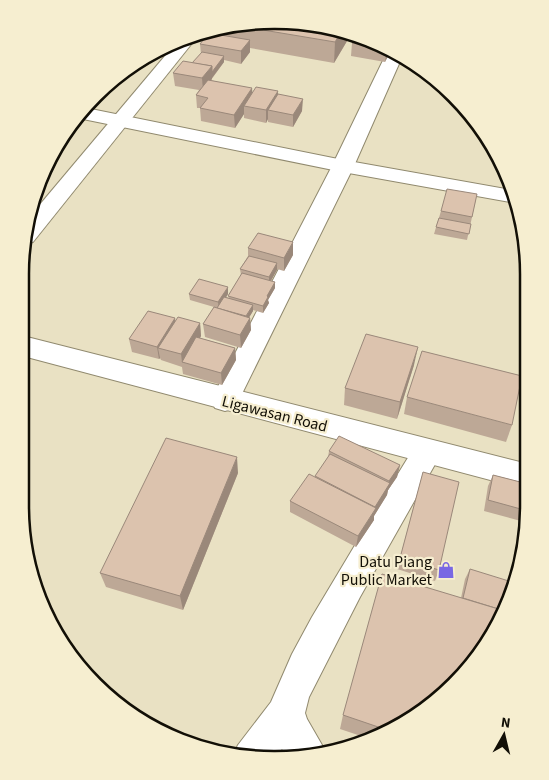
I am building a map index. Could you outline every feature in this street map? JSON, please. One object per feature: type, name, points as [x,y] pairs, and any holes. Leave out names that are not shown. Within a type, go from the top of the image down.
[{"type":"street","points":[[33,227],[183,46]]},
{"type":"street","points":[[225,400],[343,166],[391,59]]},
{"type":"street","points":[[88,114],[343,166],[507,195]]},
{"type":"street","name":"Ligawasan Road","points":[[29,348],[520,475]]},
{"type":"street","points":[[257,751],[287,712],[296,685],[330,620],[427,452]]},
{"type":"street","points":[[287,712],[298,743],[302,750]]},
{"type":"building","points":[[257,29],[291,29],[322,33],[338,37],[335,42]]},
{"type":"building","points":[[220,35],[250,40],[241,51],[200,44],[204,39]]},
{"type":"building","points":[[202,52],[224,56],[212,72],[212,66],[192,63]]},
{"type":"building","points":[[183,61],[212,66],[202,78],[173,73]]},
{"type":"building","points":[[208,80],[252,88],[234,115],[200,108],[208,98],[196,95]]},
{"type":"building","points":[[256,87],[278,91],[266,110],[244,106]]},
{"type":"building","points":[[278,94],[303,99],[293,115],[268,110]]},
{"type":"building","points":[[447,189],[477,194],[472,217],[441,211]]},
{"type":"building","points":[[439,218],[471,224],[469,234],[436,227]]},
{"type":"building","points":[[258,233],[293,242],[284,258],[248,248]]},
{"type":"building","points":[[249,256],[277,263],[269,277],[240,269]]},
{"type":"building","points":[[242,273],[275,282],[263,306],[228,296]]},
{"type":"building","points":[[199,279],[228,287],[218,302],[189,294]]},
{"type":"building","points":[[224,297],[253,305],[246,316],[217,308]]},
{"type":"building","points":[[214,307],[250,318],[240,335],[203,324]]},
{"type":"building","points":[[148,311],[175,318],[157,347],[129,339]]},
{"type":"building","points":[[178,317],[200,323],[181,354],[158,348]]},
{"type":"building","points":[[366,334],[418,347],[400,402],[345,388]]},
{"type":"building","points":[[196,337],[235,348],[221,373],[182,362]]},
{"type":"building","points":[[422,351],[520,376],[520,386],[512,425],[407,397]]},
{"type":"building","points":[[339,436],[400,465],[389,481],[329,451]]},
{"type":"building","points":[[166,438],[237,457],[180,596],[100,573]]},
{"type":"building","points":[[330,454],[390,483],[375,507],[315,476]]},
{"type":"building","points":[[423,472],[459,482],[439,570],[400,558]]},
{"type":"building","points":[[309,474],[376,508],[358,536],[290,501]]},
{"type":"building","points":[[493,475],[520,482],[520,509],[488,500]]},
{"type":"building","points":[[470,569],[508,581],[498,609],[463,598]]},
{"type":"building","points":[[382,574],[498,609],[479,642],[459,668],[437,690],[411,710],[380,728],[343,715]]},
{"type":"place","name":"Datu Piang Public Market","points":[[446,570]]}]
